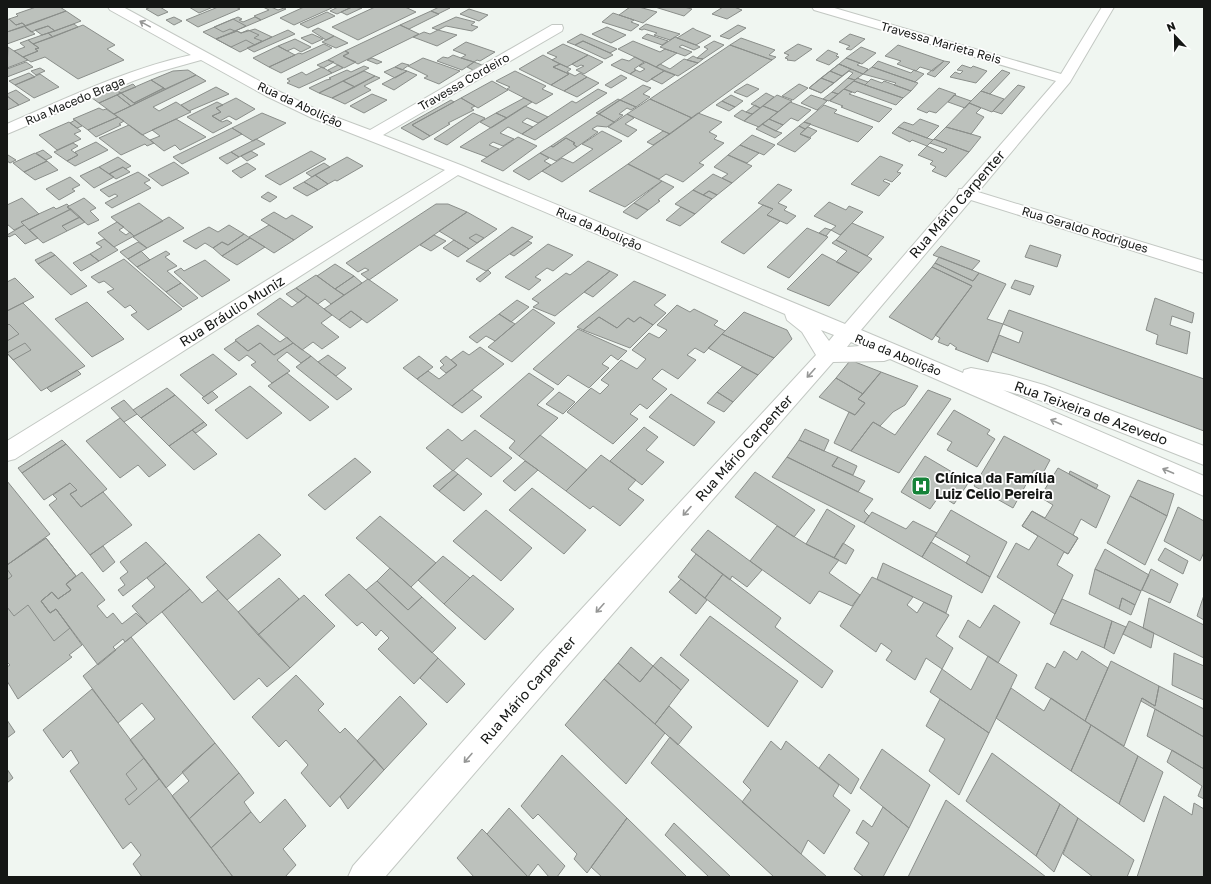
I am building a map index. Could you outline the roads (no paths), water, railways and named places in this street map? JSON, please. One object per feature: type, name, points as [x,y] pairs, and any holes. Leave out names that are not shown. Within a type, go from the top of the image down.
[{"type":"street","name":"Rua da Abolição","points":[[114,7],[271,93],[317,115],[457,169],[846,334],[929,367],[1204,486]]},
{"type":"street","name":"Travessa Marieta Reis","points":[[818,7],[1065,79]]},
{"type":"street","name":"Rua Mário Carpenter","points":[[364,877],[556,658],[846,334],[965,193],[1065,79],[1108,7]]},
{"type":"street","name":"Travessa Cordeiro","points":[[371,136],[557,28]]},
{"type":"street","name":"Rua Macedo Braga","points":[[144,72],[169,54],[176,41]]},
{"type":"street","name":"Rua Macedo Braga","points":[[7,130],[144,72],[178,61],[203,56]]},
{"type":"street","name":"Rua Bráulio Muniz","points":[[7,452],[457,169]]},
{"type":"street","name":"Rua Geraldo Rodrigues","points":[[965,193],[1204,267]]},
{"type":"street","points":[[786,308],[809,327],[827,355],[878,352],[900,355]]},
{"type":"street","name":"Rua Teixeira de Azevedo","points":[[929,367],[1009,383],[1044,393],[1204,456]]},
{"type":"place","name":"Clínica da Família Luiz Celio Pereira","points":[[921,486]]}]
